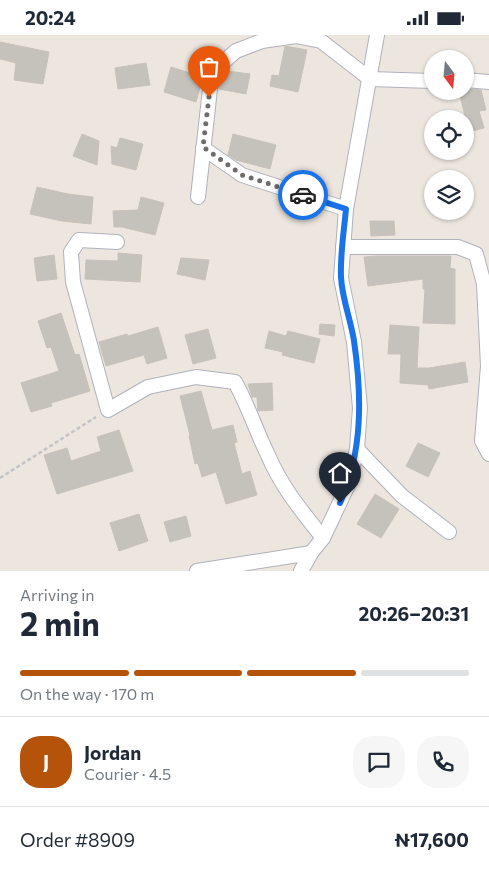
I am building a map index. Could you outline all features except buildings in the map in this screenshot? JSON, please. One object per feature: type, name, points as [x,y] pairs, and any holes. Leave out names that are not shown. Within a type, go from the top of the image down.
[{"type":"street","points":[[301,571],[311,553],[323,538],[348,485],[357,449],[360,409],[354,341],[341,278],[346,209],[377,35]]},
{"type":"street","points":[[198,197],[211,80],[221,64],[236,51],[262,41],[296,36],[304,37],[321,41],[370,79],[424,81]]},
{"type":"street","points":[[474,81],[489,82]]},
{"type":"street","points":[[203,147],[242,175],[346,209]]},
{"type":"street","points":[[117,242],[79,240],[71,252],[73,282],[108,410],[148,387],[196,377],[235,382],[245,399],[268,456],[289,495],[323,538]]},
{"type":"street","points":[[343,247],[458,247],[476,254],[484,284],[488,365],[482,441],[489,453]]},
{"type":"street","points":[[357,449],[402,496],[449,532]]},
{"type":"street","points":[[197,571],[311,553]]},
{"type":"path","points":[[0,478],[108,410]]},
{"type":"way so far","points":[[209,97],[203,147],[242,175],[303,195]]},
{"type":"route","points":[[303,195],[346,209],[341,278],[354,341],[360,409],[357,449],[348,485],[340,503]]}]
